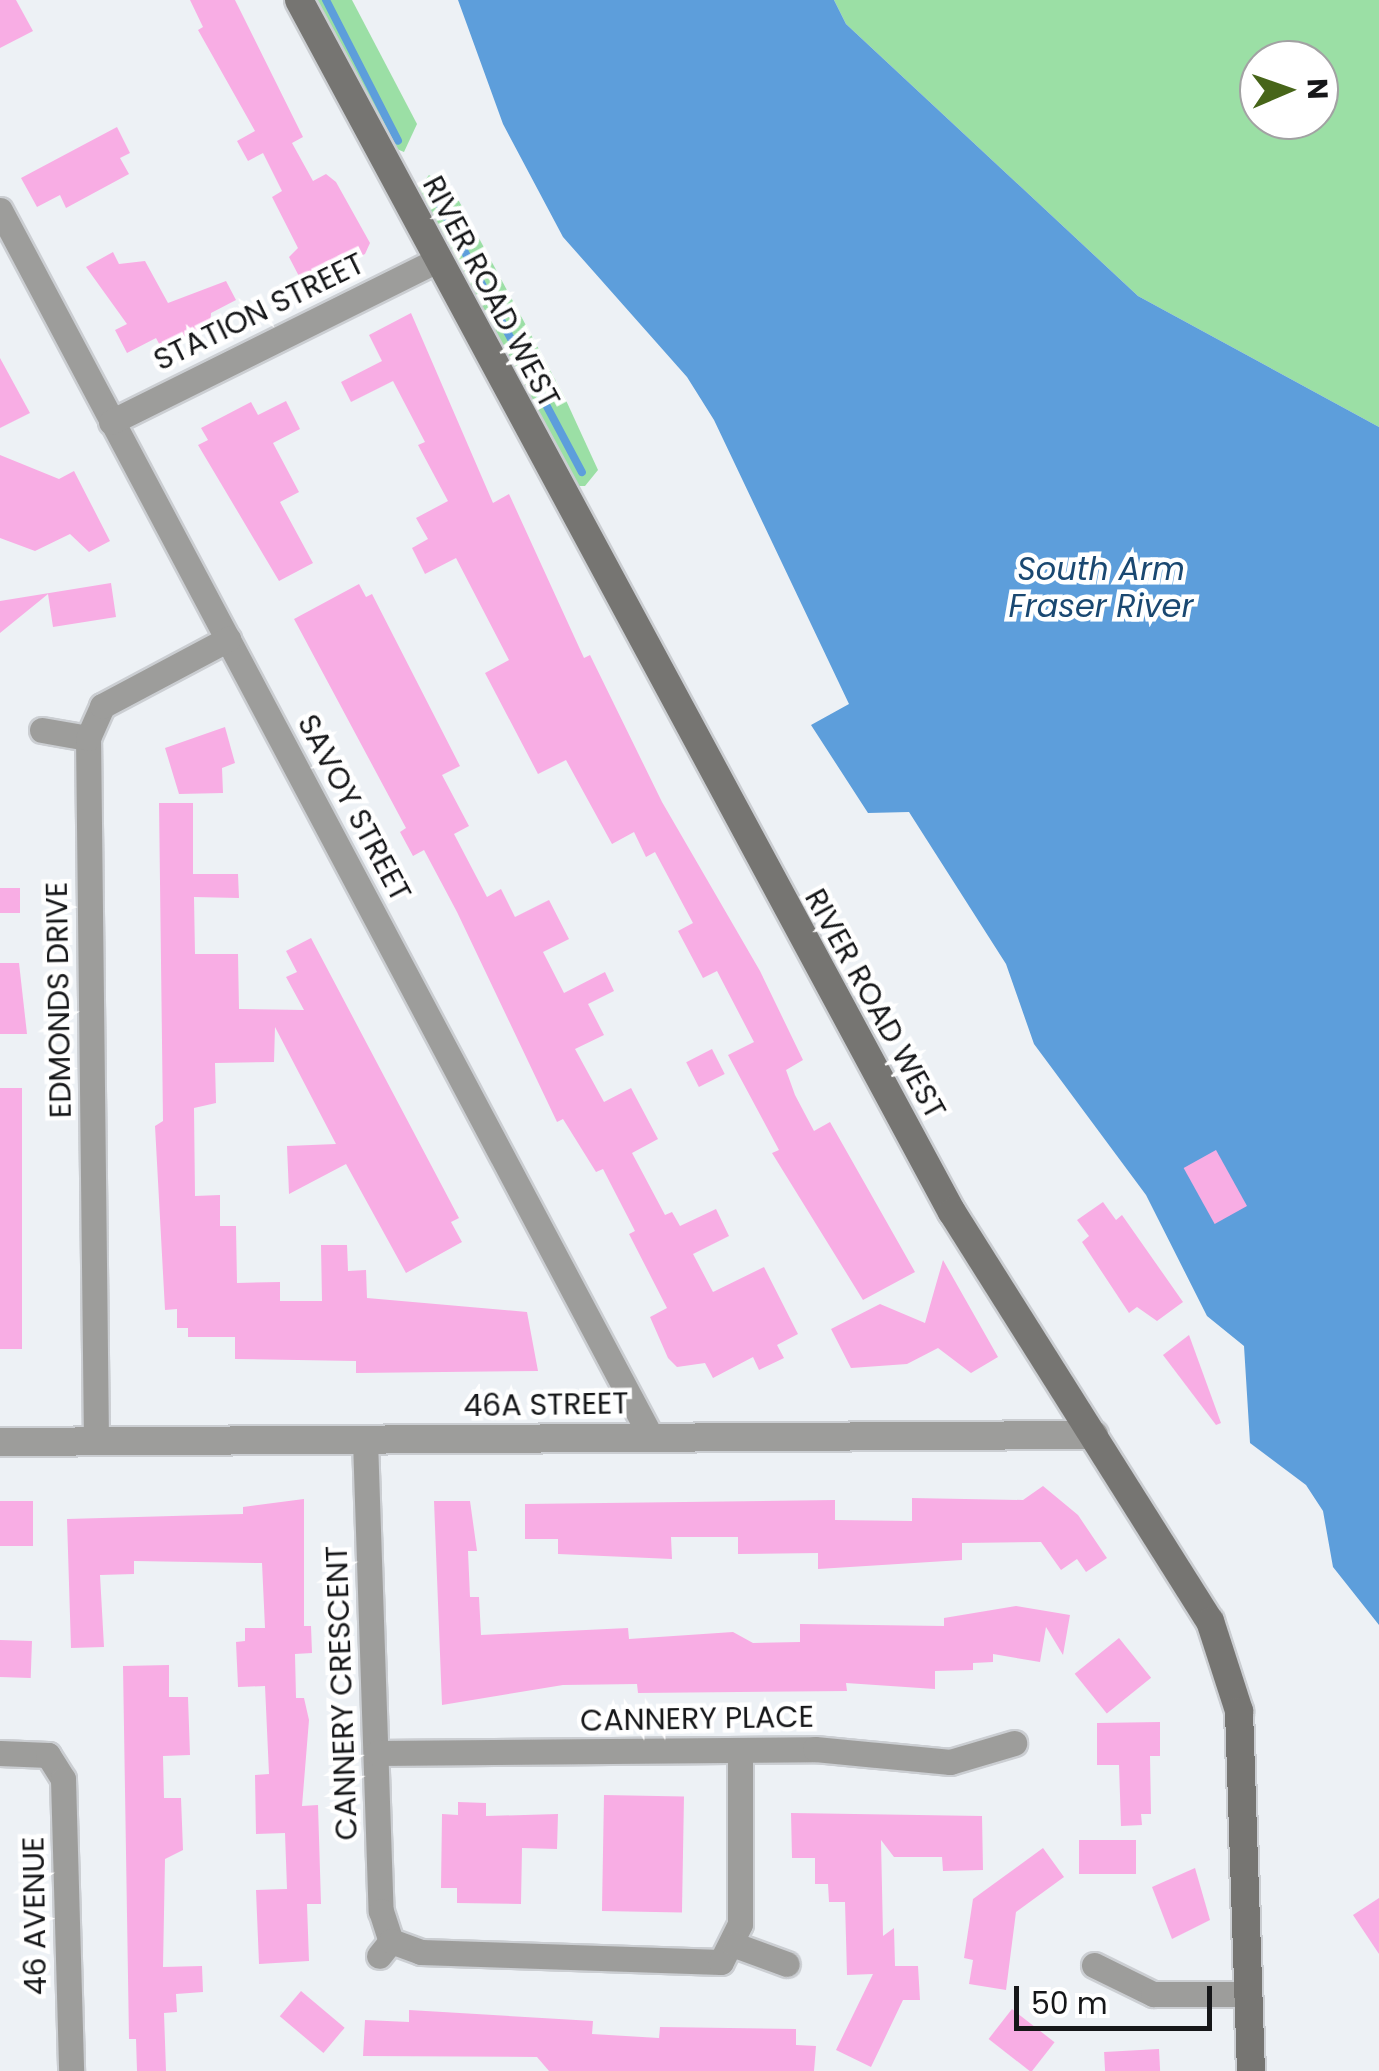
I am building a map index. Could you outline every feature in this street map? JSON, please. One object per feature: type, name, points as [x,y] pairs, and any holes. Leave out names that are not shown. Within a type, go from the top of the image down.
[{"type":"main road","name":"RIVER ROAD WEST","points":[[299,0],[952,1212],[1200,1602],[1229,1669],[1241,1735],[1251,2071]]},
{"type":"street","name":"SAVOY STREET","points":[[0,210],[651,1437]]},
{"type":"street","name":"STATION STREET","points":[[112,422],[436,260]]},
{"type":"street","points":[[42,730],[88,738],[102,706],[228,639]]},
{"type":"street","name":"EDMONDS DRIVE","points":[[88,738],[96,1441]]},
{"type":"street","name":"46A STREET","points":[[0,1442],[1094,1435]]},
{"type":"street","name":"CANNERY CRESCENT","points":[[365,1440],[385,1949],[701,1967],[721,1962],[736,1946]]},
{"type":"street","name":"CANNERY PLACE","points":[[377,1754],[740,1752],[950,1762],[1014,1743]]},
{"type":"street","name":"46 AVENUE","points":[[0,1752],[35,1752],[55,1761],[64,1792],[71,2071]]},
{"type":"street","points":[[740,1752],[736,1946],[787,1964]]},
{"type":"street","points":[[1094,1965],[1153,1994],[1249,1994]]},
{"type":"green space","points":[[315,0],[352,0],[417,124],[404,152],[392,147]]},
{"type":"green space","points":[[834,0],[1379,0],[1379,427],[1138,296],[846,24]]},
{"type":"green space","points":[[429,175],[453,190],[564,396],[598,470],[585,486],[576,486],[417,190]]},
{"type":"water","name":"South Arm Fraser River","points":[[458,0],[834,0],[846,24],[1138,296],[1379,427],[1379,1625],[1333,1567],[1323,1511],[1306,1485],[1250,1443],[1244,1346],[1207,1316],[1146,1195],[1034,1044],[1006,964],[909,812],[868,813],[811,725],[849,704],[714,420],[687,377],[563,237],[503,124]]},
{"type":"building","points":[[0,0],[16,0],[33,31],[0,48]]},
{"type":"building","points":[[190,0],[235,0],[303,137],[292,143],[313,181],[326,174],[336,182],[370,243],[365,254],[302,282],[289,257],[298,248],[272,197],[282,191],[263,153],[248,161],[237,141],[255,131],[198,30],[203,27]]},
{"type":"building","points":[[117,127],[130,153],[120,158],[129,174],[66,208],[60,195],[37,207],[21,178]]},
{"type":"building","points":[[113,252],[119,264],[145,261],[168,303],[226,281],[236,300],[211,313],[210,327],[163,351],[156,338],[127,353],[115,330],[127,324],[86,267]]},
{"type":"building","points":[[411,313],[493,503],[509,494],[584,658],[590,655],[662,802],[760,971],[803,1060],[786,1070],[795,1095],[814,1131],[830,1122],[915,1272],[863,1300],[772,1153],[779,1150],[728,1055],[754,1042],[717,971],[703,978],[678,931],[693,923],[655,852],[646,857],[634,832],[612,844],[566,760],[538,774],[485,673],[509,660],[456,558],[425,574],[412,548],[428,539],[416,518],[448,501],[418,445],[425,442],[393,381],[351,402],[341,382],[382,361],[369,335]]},
{"type":"building","points":[[0,358],[30,413],[0,428]]},
{"type":"building","points":[[286,401],[300,429],[273,443],[299,492],[280,502],[313,563],[279,581],[198,445],[208,440],[201,428],[251,402],[258,415]]},
{"type":"building","points":[[0,455],[59,479],[74,471],[110,541],[89,552],[70,534],[35,551],[0,538]]},
{"type":"building","points":[[111,583],[116,617],[53,627],[48,594],[0,633],[0,601]]},
{"type":"building","points":[[359,584],[366,597],[372,594],[460,766],[442,775],[469,826],[454,834],[487,897],[501,889],[515,917],[549,900],[569,939],[543,952],[564,993],[605,972],[614,991],[588,1004],[604,1035],[575,1049],[604,1102],[631,1088],[658,1139],[632,1153],[665,1215],[672,1212],[680,1226],[716,1209],[729,1236],[693,1254],[713,1292],[764,1267],[798,1334],[777,1345],[784,1358],[759,1370],[753,1357],[713,1378],[705,1363],[677,1367],[668,1358],[650,1317],[667,1308],[629,1234],[635,1231],[603,1169],[596,1172],[563,1119],[557,1122],[457,912],[424,850],[413,856],[400,832],[406,828],[294,619]]},
{"type":"building","points":[[225,727],[235,763],[222,768],[223,793],[179,794],[165,748]]},
{"type":"building","points":[[159,803],[193,803],[193,874],[238,874],[239,898],[194,897],[195,954],[238,954],[239,1009],[304,1010],[286,977],[297,972],[286,951],[311,938],[459,1218],[451,1222],[462,1242],[406,1273],[346,1164],[289,1194],[287,1146],[336,1144],[275,1027],[274,1062],[215,1063],[216,1103],[194,1108],[195,1196],[220,1195],[220,1226],[236,1226],[237,1283],[280,1282],[280,1301],[322,1301],[321,1245],[347,1245],[348,1271],[366,1270],[367,1298],[527,1312],[538,1371],[356,1373],[356,1361],[235,1359],[235,1337],[188,1337],[188,1328],[177,1328],[177,1309],[165,1310],[155,1126],[163,1121]]},
{"type":"building","points":[[0,888],[20,888],[20,913],[0,913]]},
{"type":"building","points":[[0,963],[19,963],[27,1034],[0,1034]]},
{"type":"building","points":[[712,1049],[725,1074],[699,1087],[686,1062]]},
{"type":"building","points":[[0,1088],[22,1088],[22,1349],[0,1349]]},
{"type":"building","points":[[1216,1150],[1247,1206],[1215,1224],[1184,1168]]},
{"type":"building","points":[[1103,1202],[1116,1220],[1122,1215],[1183,1302],[1157,1321],[1137,1307],[1129,1313],[1082,1242],[1089,1236],[1077,1220]]},
{"type":"building","points":[[943,1260],[998,1357],[971,1373],[938,1348],[907,1364],[851,1368],[831,1329],[880,1304],[925,1323]]},
{"type":"building","points":[[1189,1335],[1221,1423],[1216,1425],[1163,1355]]},
{"type":"building","points":[[1043,1486],[1078,1515],[1107,1558],[1086,1572],[1077,1559],[1061,1570],[1041,1542],[962,1543],[962,1560],[818,1569],[818,1553],[738,1554],[738,1537],[671,1537],[672,1559],[558,1554],[558,1539],[525,1539],[525,1504],[835,1500],[835,1520],[912,1521],[912,1498],[1023,1500]]},
{"type":"building","points":[[304,1499],[304,1626],[311,1626],[312,1653],[295,1654],[296,1698],[304,1698],[309,1720],[302,1806],[318,1805],[321,1904],[307,1904],[309,1961],[259,1964],[256,1890],[287,1889],[285,1833],[256,1834],[255,1775],[269,1774],[265,1686],[238,1687],[236,1642],[245,1641],[245,1628],[265,1628],[262,1563],[134,1561],[134,1574],[100,1575],[104,1647],[71,1648],[67,1519],[243,1514],[243,1507]]},
{"type":"building","points":[[0,1501],[33,1501],[33,1546],[0,1546]]},
{"type":"building","points":[[434,1501],[470,1501],[477,1551],[468,1551],[470,1597],[479,1597],[481,1635],[628,1628],[629,1639],[733,1632],[753,1643],[800,1642],[800,1624],[944,1626],[944,1618],[1016,1606],[1070,1615],[1063,1655],[1046,1627],[1040,1662],[993,1654],[993,1662],[973,1663],[973,1670],[935,1671],[935,1689],[846,1683],[847,1691],[638,1693],[637,1684],[563,1685],[442,1705]]},
{"type":"building","points":[[1119,1638],[1151,1678],[1107,1714],[1075,1674]]},
{"type":"building","points":[[0,1640],[32,1641],[31,1678],[0,1677]]},
{"type":"building","points":[[169,1665],[169,1697],[188,1697],[190,1755],[163,1756],[164,1798],[181,1798],[183,1850],[165,1859],[163,1967],[202,1966],[203,1992],[176,1994],[177,2012],[164,2013],[166,2071],[137,2071],[136,2039],[129,2039],[123,1666]]},
{"type":"building","points":[[1160,1722],[1160,1756],[1150,1756],[1151,1814],[1141,1814],[1142,1825],[1121,1826],[1119,1765],[1097,1765],[1097,1723]]},
{"type":"building","points":[[604,1795],[684,1796],[682,1912],[602,1911]]},
{"type":"building","points":[[458,1802],[486,1803],[486,1816],[558,1814],[557,1849],[522,1848],[521,1904],[457,1903],[457,1888],[441,1888],[442,1814],[458,1815]]},
{"type":"building","points":[[791,1813],[982,1816],[983,1870],[943,1871],[942,1857],[894,1857],[881,1840],[883,1936],[894,1928],[895,1966],[918,1966],[920,2000],[903,2000],[871,2067],[836,2050],[873,1974],[847,1975],[845,1902],[829,1902],[828,1884],[815,1884],[815,1858],[792,1858]]},
{"type":"building","points":[[1079,1840],[1136,1840],[1136,1874],[1079,1874]]},
{"type":"building","points":[[1043,1848],[1064,1877],[1016,1912],[1006,1990],[969,1984],[973,1960],[964,1958],[973,1899]]},
{"type":"building","points":[[1195,1868],[1210,1920],[1172,1939],[1152,1887]]},
{"type":"building","points":[[1379,1898],[1379,1954],[1353,1915]]},
{"type":"building","points":[[301,1991],[345,2028],[323,2053],[280,2016]]},
{"type":"building","points":[[1012,2009],[1055,2042],[1030,2071],[989,2039]]},
{"type":"building","points":[[409,2010],[593,2021],[592,2034],[659,2038],[660,2027],[796,2029],[796,2045],[816,2046],[814,2071],[549,2071],[537,2057],[363,2056],[365,2020],[409,2022]]},
{"type":"building","points":[[1159,2049],[1160,2071],[1105,2071],[1104,2052]]},
{"type":"waterway","points":[[326,0],[398,141]]},
{"type":"waterway","points":[[434,194],[582,472]]}]
